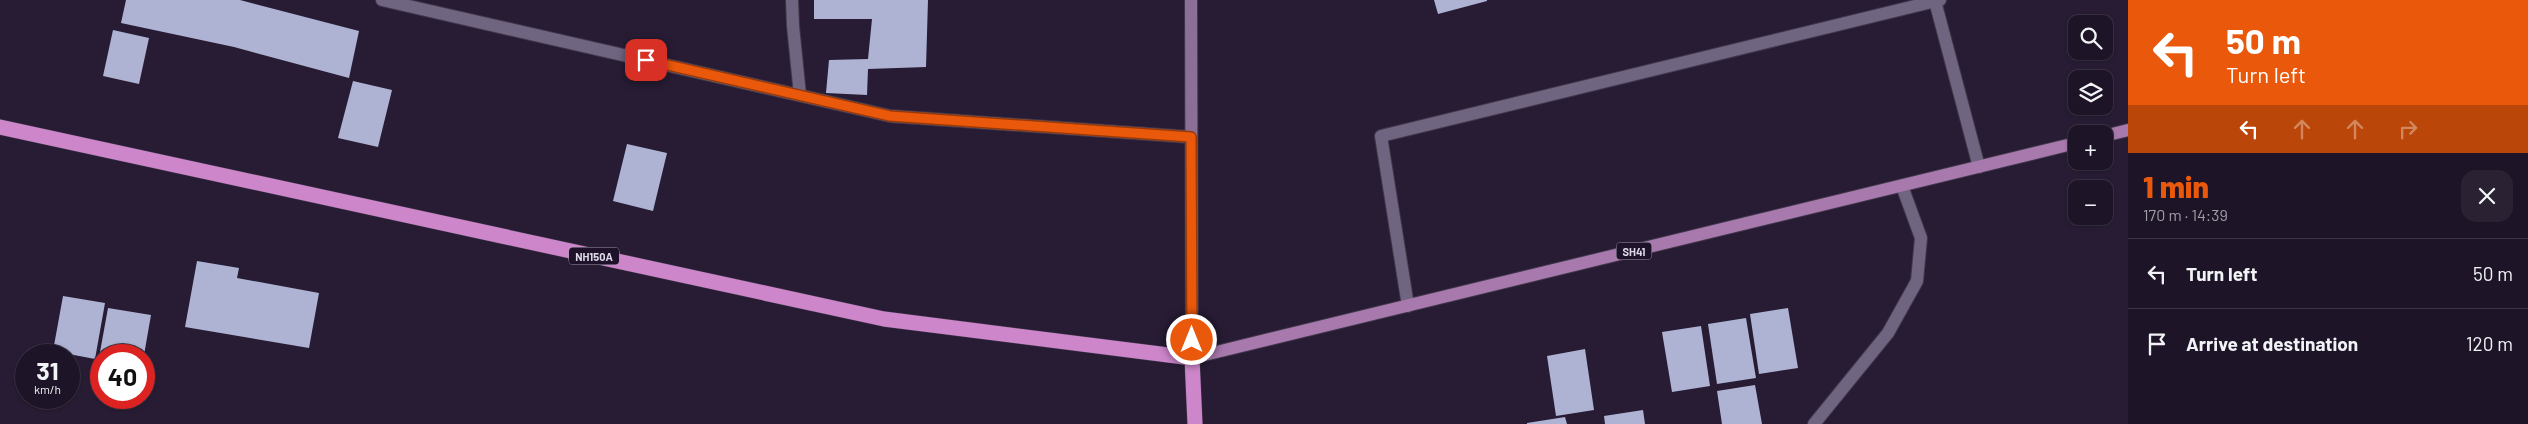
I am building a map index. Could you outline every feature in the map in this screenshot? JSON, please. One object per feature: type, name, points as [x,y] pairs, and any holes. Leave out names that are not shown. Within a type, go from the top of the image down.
[{"type":"highway","name":"NH150A","points":[[0,127],[884,319],[1192,358]]},
{"type":"highway","points":[[1192,358],[1195,424]]},
{"type":"main road","points":[[2113,135],[2127,133]]},
{"type":"main road","name":"SH41","points":[[1192,358],[2068,145]]},
{"type":"street","points":[[382,0],[890,116],[1191,137]]},
{"type":"street","points":[[792,0],[800,95]]},
{"type":"street","points":[[1191,0],[1192,358]]},
{"type":"street","points":[[1408,306],[1381,136],[1937,1],[1979,167]]},
{"type":"street","points":[[1814,424],[1888,333],[1917,281],[1921,238],[1902,186]]},
{"type":"building","points":[[126,0],[240,0],[359,31],[349,78],[234,47],[121,23]]},
{"type":"building","points":[[814,0],[928,0],[926,67],[868,69],[867,95],[826,93],[829,60],[868,59],[872,19],[814,19]]},
{"type":"building","points":[[1434,0],[1487,0],[1487,1],[1438,14]]},
{"type":"building","points":[[113,30],[149,38],[139,84],[103,76]]},
{"type":"building","points":[[353,81],[392,90],[378,147],[338,138]]},
{"type":"building","points":[[627,144],[667,153],[653,211],[613,201]]},
{"type":"building","points":[[197,261],[239,268],[237,278],[319,293],[309,348],[185,327]]},
{"type":"building","points":[[63,296],[105,303],[98,344],[90,344],[90,358],[80,356],[80,344],[54,344]]},
{"type":"building","points":[[108,308],[151,315],[146,344],[101,344]]},
{"type":"building","points":[[1788,308],[1798,368],[1759,374],[1750,314]]},
{"type":"building","points":[[1746,318],[1756,378],[1717,384],[1708,324]]},
{"type":"building","points":[[1701,326],[1710,386],[1672,392],[1662,332]]},
{"type":"building","points":[[1585,349],[1594,410],[1556,416],[1547,356]]},
{"type":"building","points":[[1755,385],[1762,424],[1722,424],[1717,391]]},
{"type":"building","points":[[1643,410],[1645,424],[1605,424],[1604,416]]},
{"type":"building","points":[[1565,417],[1567,424],[1527,424],[1527,423]]},
{"type":"route","points":[[646,60],[890,116],[1191,137],[1192,340]]}]
